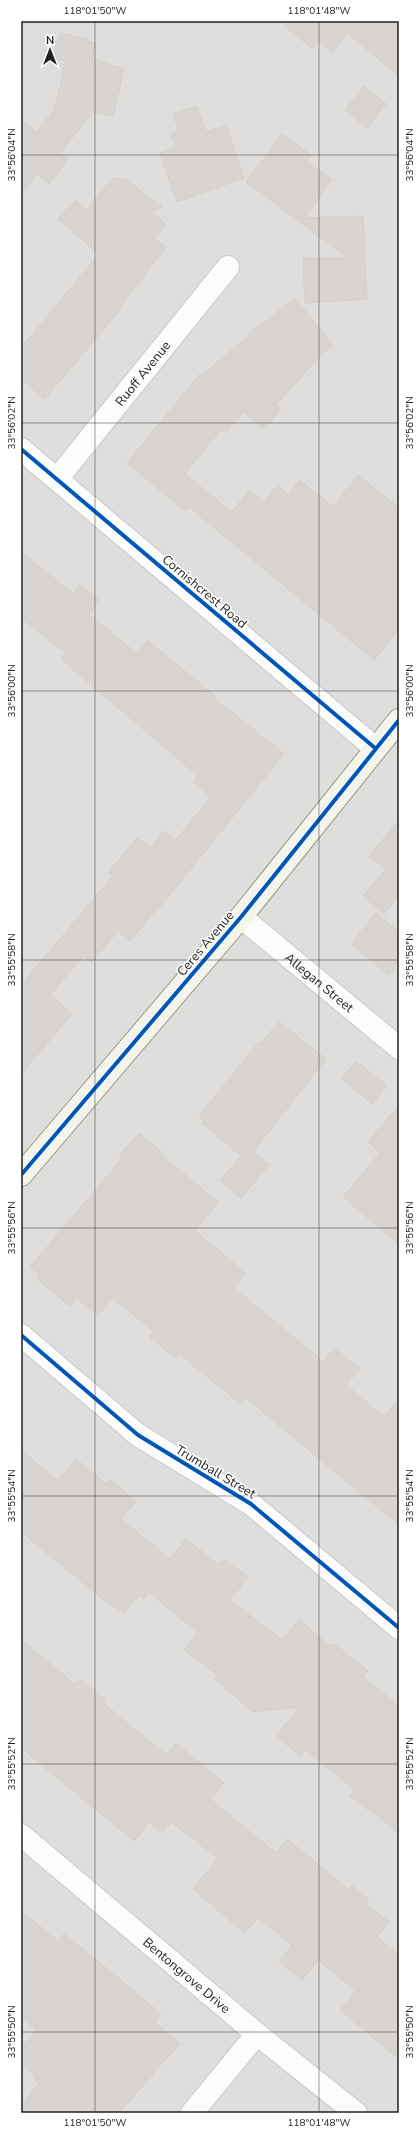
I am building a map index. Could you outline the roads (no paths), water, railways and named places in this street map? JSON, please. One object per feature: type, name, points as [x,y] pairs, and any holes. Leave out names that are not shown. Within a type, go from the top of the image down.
[{"type":"street","name":"Ruoff Avenue","points":[[58,479],[228,267]]},
{"type":"street","name":"Cornishcrest Road","points":[[21,449],[375,748]]},
{"type":"street","name":"Ceres Avenue","points":[[21,1175],[240,917],[399,720]]},
{"type":"street","name":"Allegan Street","points":[[240,917],[399,1048]]},
{"type":"street","name":"Trumball Street","points":[[21,1335],[138,1435],[251,1504],[399,1628]]},
{"type":"street","name":"Bentongrove Drive","points":[[21,1835],[257,2034],[356,2113]]},
{"type":"street","points":[[192,2113],[257,2034]]}]
